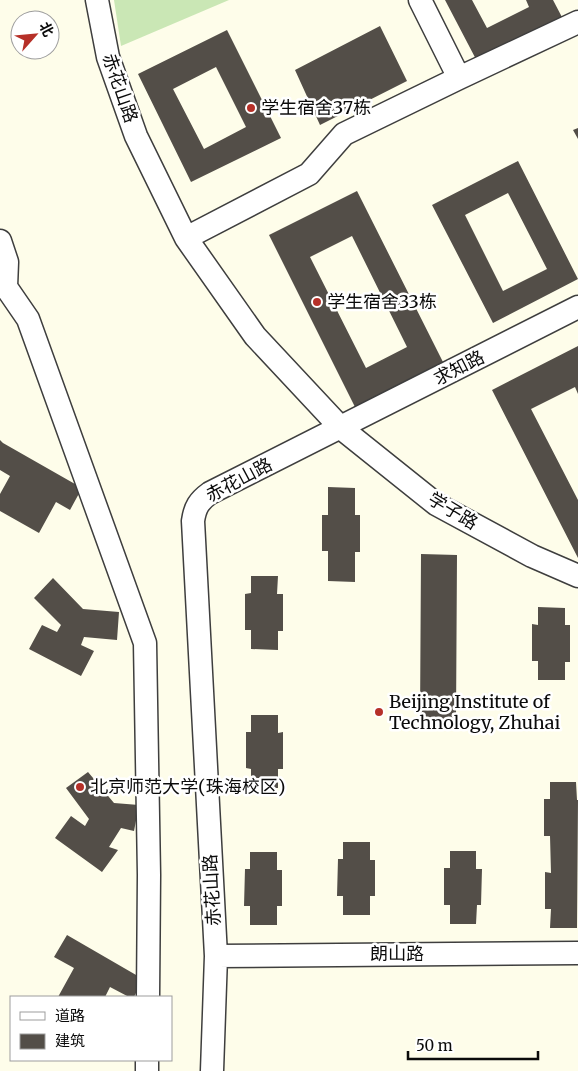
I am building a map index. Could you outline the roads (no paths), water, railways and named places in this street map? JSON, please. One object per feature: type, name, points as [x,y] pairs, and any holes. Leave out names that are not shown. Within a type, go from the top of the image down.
[{"type":"street","name":"赤花山路","points":[[97,0],[108,57],[136,136],[186,238],[255,336],[341,428],[210,493],[200,500],[195,508],[194,521],[216,956],[212,1071]]},
{"type":"street","points":[[420,0],[459,78]]},
{"type":"street","points":[[186,238],[309,174],[344,134],[578,22]]},
{"type":"street","points":[[0,242],[7,262],[6,287],[28,319],[145,643],[149,874],[148,996]]},
{"type":"street","name":"求知路","points":[[341,428],[578,307]]},
{"type":"street","name":"学子路","points":[[341,428],[436,504],[532,556],[578,576]]},
{"type":"street","name":"朗山路","points":[[216,956],[578,953]]},
{"type":"place","name":"学生宿舍37栋","points":[[251,108]]},
{"type":"place","name":"学生宿舍33栋","points":[[317,302]]},
{"type":"place","name":"Beijing Institute of Technology, Zhuhai","points":[[379,712]]},
{"type":"place","name":"北京师范大学(珠海校区)","points":[[80,787]]}]
